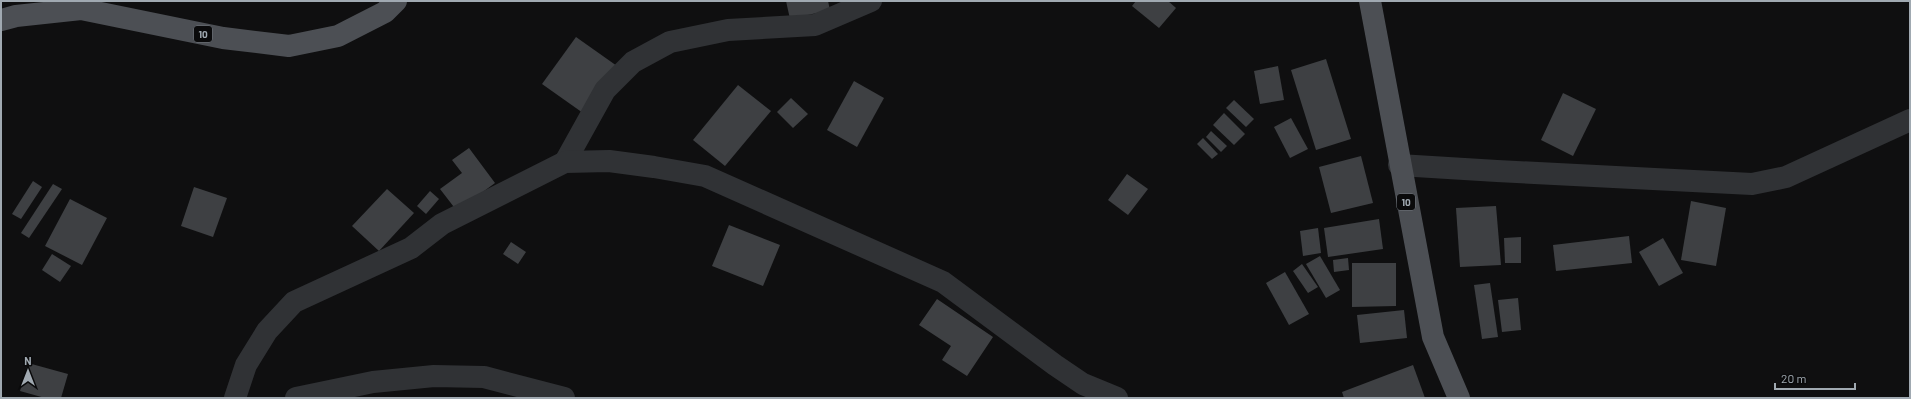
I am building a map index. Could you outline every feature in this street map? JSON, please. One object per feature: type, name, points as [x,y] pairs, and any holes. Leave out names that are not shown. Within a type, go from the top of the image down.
[{"type":"main road","name":"10","points":[[1,20],[16,16],[81,9],[223,38],[289,46],[338,36],[386,12],[396,1]]},
{"type":"main road","name":"10","points":[[1370,1],[1399,165],[1433,338],[1459,398]]},
{"type":"street","points":[[565,162],[604,90],[633,62],[670,42],[728,30],[815,25],[871,1]]},
{"type":"street","points":[[1399,165],[1752,184],[1786,177],[1910,120]]},
{"type":"street","points":[[235,398],[246,365],[267,331],[294,302],[411,248],[442,224],[565,162],[608,161],[654,166],[705,176],[943,282],[1083,384],[1117,398]]},
{"type":"street","points":[[296,398],[373,382],[434,376],[484,377],[564,398]]},
{"type":"building","points":[[786,1],[828,1],[830,10],[790,19]]},
{"type":"building","points":[[1136,1],[1168,1],[1176,8],[1159,28],[1132,6]]},
{"type":"building","points":[[576,37],[617,66],[583,113],[542,84]]},
{"type":"building","points":[[1326,59],[1351,139],[1316,150],[1291,70]]},
{"type":"building","points":[[1278,66],[1284,100],[1260,104],[1254,71]]},
{"type":"building","points":[[854,81],[884,98],[857,147],[827,130]]},
{"type":"building","points":[[738,85],[771,111],[725,166],[693,140]]},
{"type":"building","points":[[1563,93],[1596,109],[1573,156],[1541,140]]},
{"type":"building","points":[[791,98],[808,114],[793,128],[777,112]]},
{"type":"building","points":[[1234,100],[1254,119],[1246,127],[1226,108]]},
{"type":"building","points":[[1224,113],[1245,134],[1234,145],[1213,125]]},
{"type":"building","points":[[1291,118],[1308,149],[1290,158],[1274,127]]},
{"type":"building","points":[[1211,131],[1227,146],[1221,152],[1206,137]]},
{"type":"building","points":[[1203,138],[1218,154],[1212,159],[1197,144]]},
{"type":"building","points":[[469,148],[495,183],[457,211],[440,189],[462,173],[452,160]]},
{"type":"building","points":[[1361,156],[1373,203],[1331,213],[1319,167]]},
{"type":"building","points":[[1127,174],[1148,189],[1128,215],[1108,200]]},
{"type":"building","points":[[33,181],[42,187],[21,219],[12,214]]},
{"type":"building","points":[[53,184],[62,189],[29,238],[21,233]]},
{"type":"building","points":[[194,187],[227,198],[213,237],[181,226]]},
{"type":"building","points":[[387,189],[414,213],[379,251],[352,226]]},
{"type":"building","points":[[430,191],[439,199],[426,214],[417,206]]},
{"type":"building","points":[[70,199],[107,218],[82,265],[45,246]]},
{"type":"building","points":[[1691,201],[1726,208],[1716,266],[1681,260]]},
{"type":"building","points":[[1496,206],[1501,265],[1460,267],[1456,208]]},
{"type":"building","points":[[1379,219],[1383,249],[1328,257],[1324,228]]},
{"type":"building","points":[[729,225],[780,245],[763,286],[712,266]]},
{"type":"building","points":[[1318,228],[1321,253],[1303,256],[1300,231]]},
{"type":"building","points":[[1629,236],[1632,263],[1556,271],[1553,245]]},
{"type":"building","points":[[1521,237],[1521,263],[1505,263],[1504,238]]},
{"type":"building","points":[[1663,238],[1683,273],[1659,286],[1639,252]]},
{"type":"building","points":[[511,242],[526,252],[518,264],[503,254]]},
{"type":"building","points":[[52,254],[71,266],[60,282],[42,270]]},
{"type":"building","points":[[1320,256],[1340,290],[1326,298],[1306,264]]},
{"type":"building","points":[[1348,258],[1349,270],[1334,272],[1333,260]]},
{"type":"building","points":[[1352,263],[1396,263],[1396,306],[1352,307]]},
{"type":"building","points":[[1302,264],[1318,287],[1308,293],[1293,271]]},
{"type":"building","points":[[1285,272],[1309,314],[1289,325],[1266,283]]},
{"type":"building","points":[[1490,283],[1498,337],[1482,339],[1474,285]]},
{"type":"building","points":[[1518,298],[1521,330],[1502,332],[1498,300]]},
{"type":"building","points":[[937,299],[993,337],[967,376],[942,360],[951,346],[919,325]]},
{"type":"building","points":[[1404,310],[1407,338],[1360,343],[1357,315]]},
{"type":"building","points":[[28,363],[68,374],[61,398],[45,398],[20,391]]},
{"type":"building","points":[[1413,365],[1425,398],[1344,398],[1342,392]]}]
